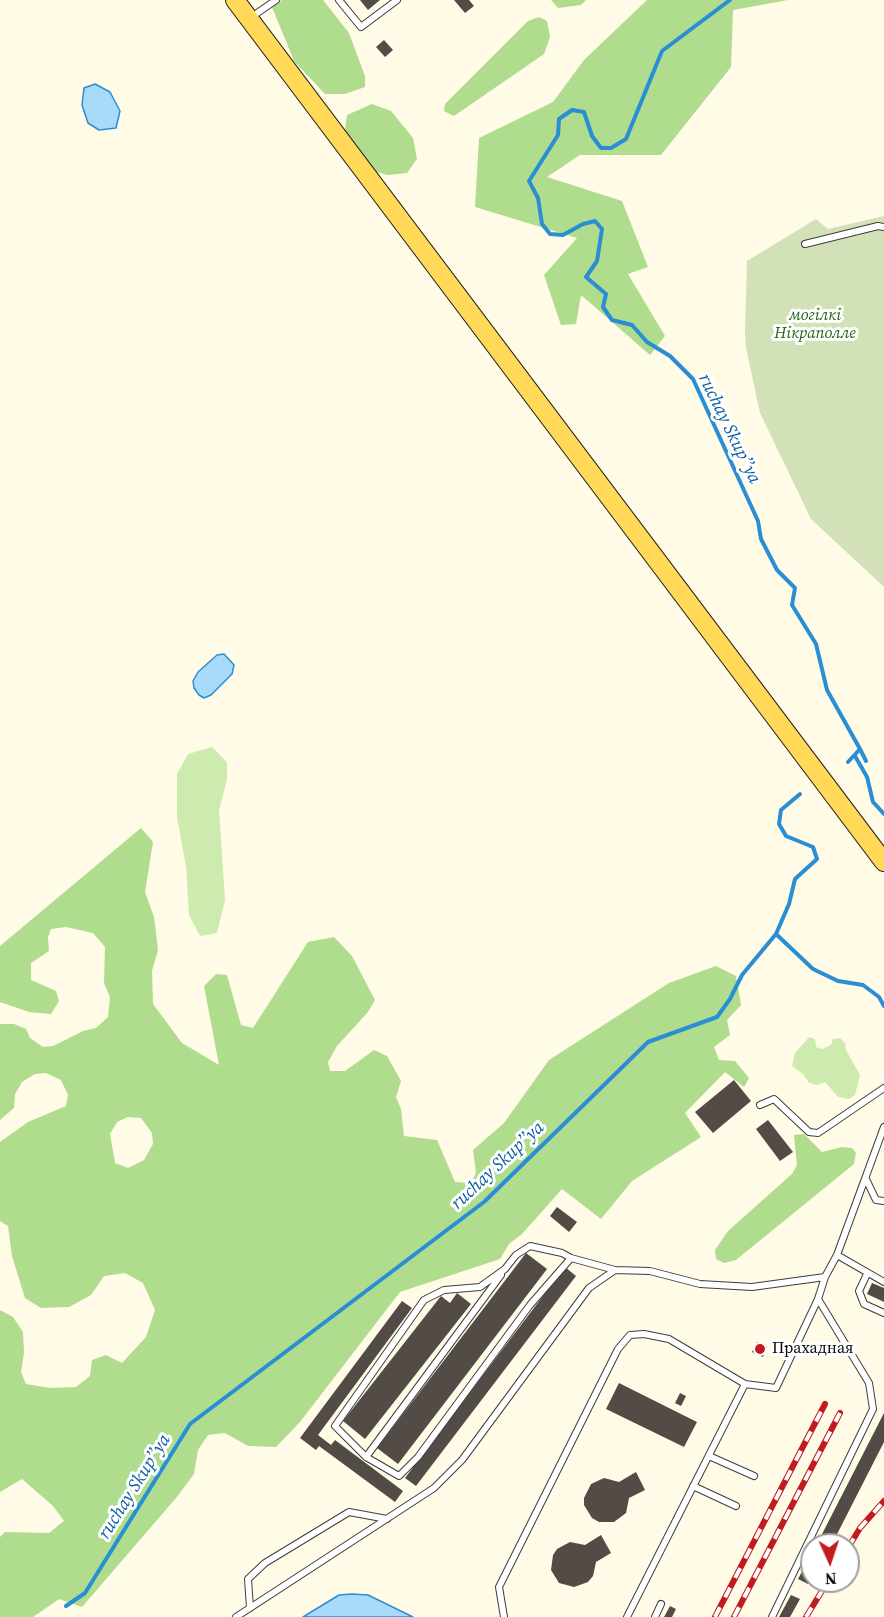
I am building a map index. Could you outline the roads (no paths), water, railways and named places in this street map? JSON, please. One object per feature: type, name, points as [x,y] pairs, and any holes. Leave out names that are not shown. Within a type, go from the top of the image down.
[{"type":"main road","points":[[235,0],[884,862]]},
{"type":"lane","points":[[249,18],[276,0]]},
{"type":"lane","points":[[339,0],[361,27],[397,0]]},
{"type":"lane","points":[[805,244],[879,226],[884,227]]},
{"type":"lane","points":[[760,1105],[774,1099],[809,1132],[818,1133],[884,1088]]},
{"type":"lane","points":[[504,1617],[499,1587],[618,1349],[630,1335],[644,1334],[669,1339],[745,1384],[776,1388],[837,1254],[884,1127]]},
{"type":"lane","points":[[866,1179],[876,1200],[884,1201]]},
{"type":"lane","points":[[366,1458],[505,1269],[516,1255],[530,1246],[562,1253],[571,1258],[615,1270],[650,1271],[700,1284],[752,1287],[825,1277]]},
{"type":"lane","points":[[837,1254],[867,1274],[884,1282]]},
{"type":"lane","points":[[505,1269],[480,1287],[444,1290],[424,1300],[335,1426],[366,1458],[399,1476],[418,1457],[530,1305],[571,1258]]},
{"type":"lane","points":[[236,1617],[434,1488],[462,1460],[589,1288],[615,1270]]},
{"type":"lane","points":[[867,1274],[859,1291],[864,1304],[884,1313]]},
{"type":"lane","points":[[772,1617],[873,1409],[869,1383],[818,1299]]},
{"type":"lane","points":[[627,1617],[745,1384]]},
{"type":"lane","points":[[709,1455],[754,1476]]},
{"type":"lane","points":[[693,1486],[736,1506]]},
{"type":"lane","points":[[250,1608],[248,1580],[265,1563],[349,1512],[387,1520]]},
{"type":"lane","points":[[655,1617],[661,1604]]},
{"type":"water","points":[[95,84],[110,92],[120,111],[116,128],[99,130],[88,123],[82,105],[84,88]]},
{"type":"water","points":[[224,654],[234,665],[232,674],[211,695],[204,698],[194,688],[193,681],[198,672],[217,655]]},
{"type":"water","points":[[339,1595],[368,1595],[413,1617],[303,1617]]},
{"type":"waterway","name":"ruchay Skup’’ya","points":[[730,0],[662,51],[626,139],[611,148],[601,148],[592,136],[584,112],[572,110],[559,119],[558,135],[529,181],[538,198],[542,224],[550,234],[563,235],[583,224],[595,221],[602,229],[597,261],[586,277],[606,294],[603,307],[612,320],[632,325],[647,342],[670,356],[693,379],[758,521],[761,539],[777,570],[795,588],[792,605],[816,644],[827,690],[860,749],[848,762]]},
{"type":"waterway","points":[[860,749],[866,761]]},
{"type":"waterway","points":[[855,756],[867,777],[873,802],[884,814]]},
{"type":"waterway","name":"ruchay Skup’’ya","points":[[66,1606],[85,1593],[190,1424],[484,1202],[648,1042],[717,1017],[730,999],[742,975],[776,934],[789,904],[795,879],[817,859],[813,847],[786,836],[779,824],[781,810],[800,794]]},
{"type":"waterway","points":[[776,934],[813,969],[838,981],[863,985],[879,997],[884,1006]]},
{"type":"railway","points":[[715,1617],[825,1404]]},
{"type":"railway","points":[[734,1617],[840,1413]]},
{"type":"railway","points":[[857,1533],[884,1501]]},
{"type":"railway","points":[[806,1617],[821,1593]]},
{"type":"place","name":"Прахадная","points":[[760,1349]]},
{"type":"park label","name":"могілкі Нікраполле","points":[[815,325]]}]
